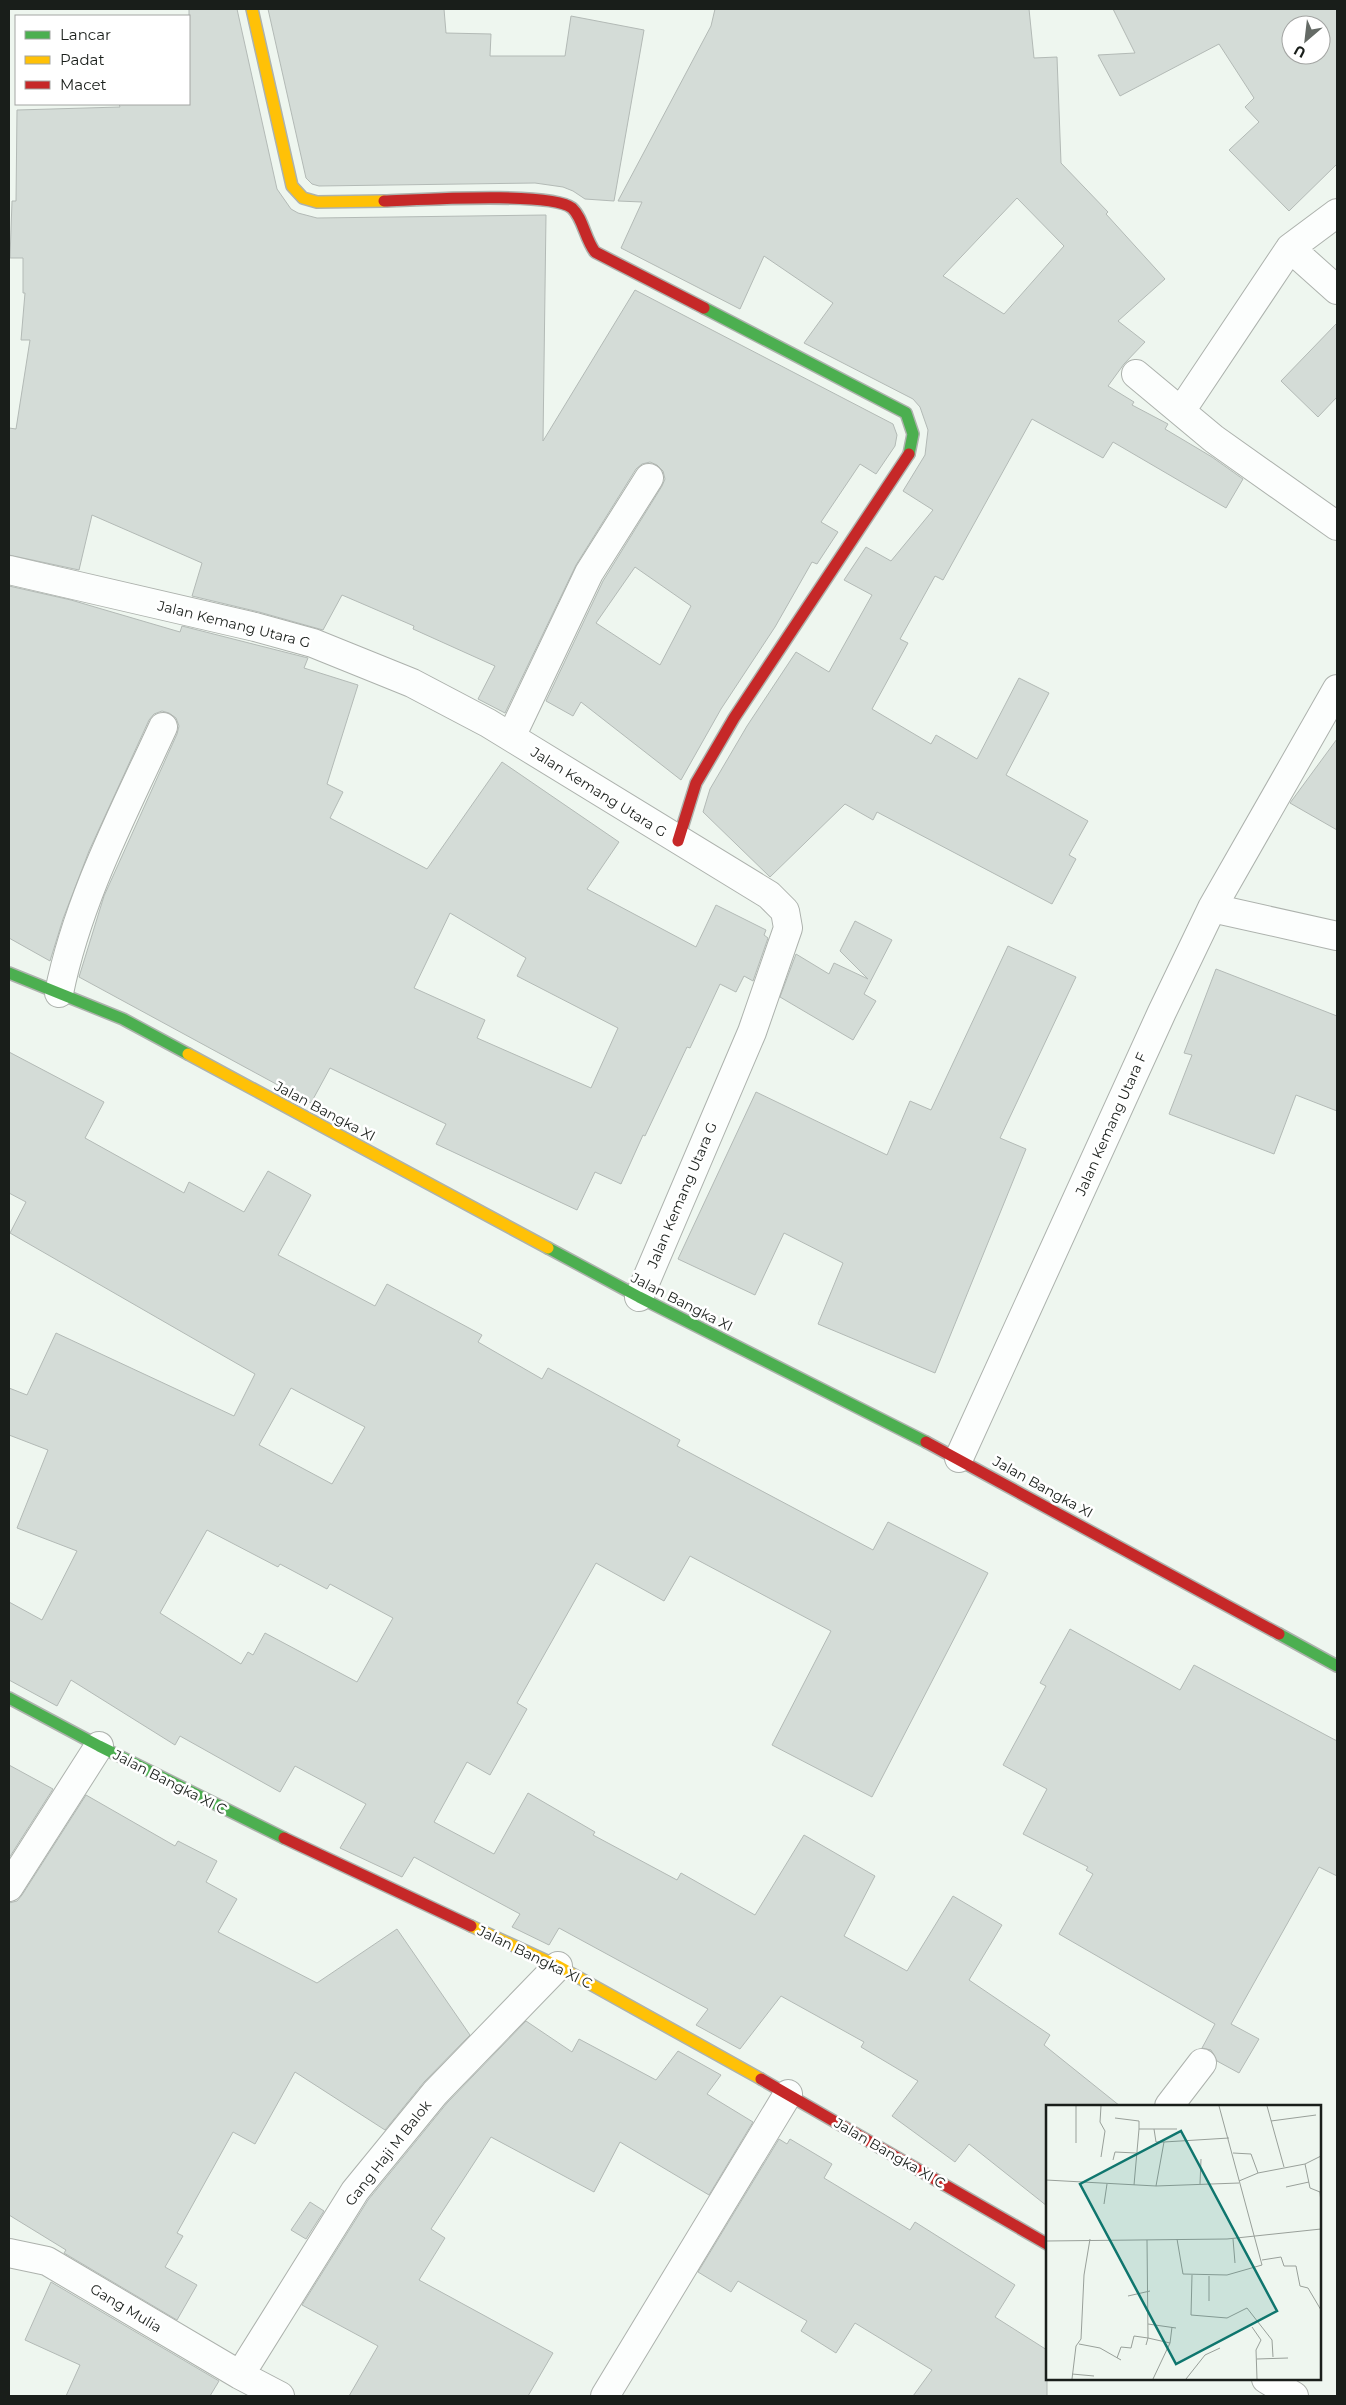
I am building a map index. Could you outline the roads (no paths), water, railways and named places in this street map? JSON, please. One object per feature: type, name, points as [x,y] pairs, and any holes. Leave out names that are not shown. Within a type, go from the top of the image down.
[{"type":"street","points":[[252,9],[292,186],[303,198],[317,202],[526,198],[556,200],[572,208],[580,218],[585,240],[594,252],[906,413],[913,434],[910,452],[734,718],[696,783],[678,841]]},
{"type":"street","points":[[1180,411],[1290,248],[1337,213]]},
{"type":"street","points":[[1290,248],[1337,290]]},
{"type":"street","points":[[1136,374],[1214,439],[1337,526]]},
{"type":"street","points":[[511,737],[590,573],[649,478]]},
{"type":"street","name":"Jalan Kemang Utara G","points":[[9,570],[255,627],[313,643],[412,683],[511,737],[678,841],[769,894],[785,911],[788,928],[752,1032],[639,1297]]},
{"type":"street","name":"Jalan Kemang Utara F","points":[[959,1458],[1162,1012],[1212,908],[1337,690]]},
{"type":"street","points":[[59,993],[68,951],[93,880],[163,728]]},
{"type":"street","points":[[1212,908],[1337,936]]},
{"type":"street","name":"Jalan Bangka XI","points":[[9,974],[123,1019],[639,1297],[959,1458],[1337,1666]]},
{"type":"street","name":"Jalan Bangka XI C","points":[[9,1698],[99,1746],[301,1847],[558,1966],[788,2094],[1046,2243]]},
{"type":"street","points":[[9,1887],[99,1746]]},
{"type":"street","name":"Gang Haji M Balok","points":[[240,2375],[355,2191],[435,2093],[558,1966]]},
{"type":"street","points":[[1170,2105],[1202,2063]]},
{"type":"street","points":[[605,2396],[788,2094]]},
{"type":"street","name":"Gang Mulia","points":[[9,2253],[47,2261],[240,2375]]},
{"type":"street","points":[[240,2375],[269,2394]]},
{"type":"street","points":[[1268,2380],[1294,2396]]}]
